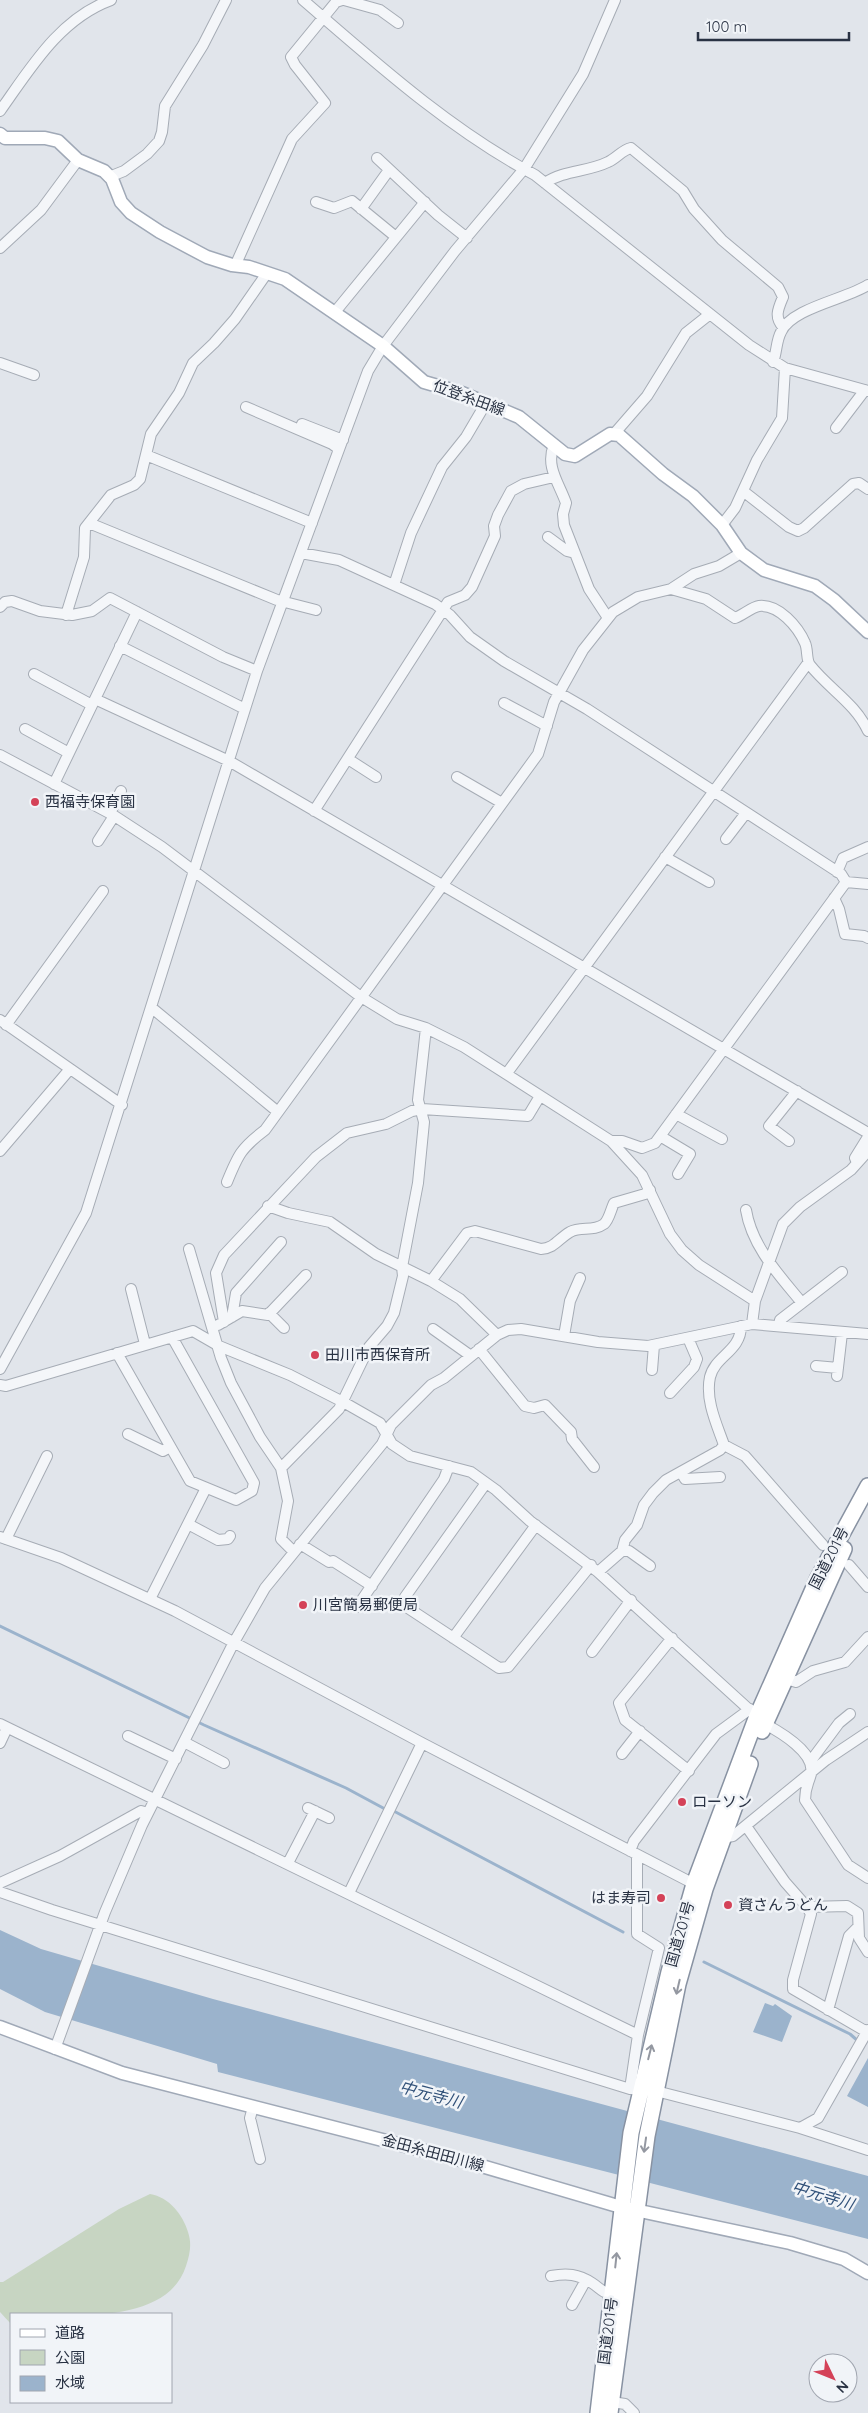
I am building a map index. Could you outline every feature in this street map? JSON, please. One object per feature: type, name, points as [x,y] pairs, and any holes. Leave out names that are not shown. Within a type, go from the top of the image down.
[{"type":"highway","name":"国道201号","points":[[611,2408],[629,2209],[624,2184],[631,2133],[644,2094],[670,1972],[757,1716],[818,1578],[868,1486]]},
{"type":"highway","name":"国道201号","points":[[699,1886],[722,1838],[757,1716],[786,1679],[827,1584],[868,1503]]},
{"type":"highway","name":"国道201号","points":[[598,2413],[612,2294],[629,2209],[639,2190],[644,2094]]},
{"type":"main road","points":[[2,139],[45,138],[58,141],[78,160],[104,172],[110,177]]},
{"type":"main road","name":"位登糸田線","points":[[110,177],[121,202],[132,213],[207,257],[285,279],[383,346],[424,382],[486,403],[518,417],[565,454],[575,456],[610,434],[614,434]]},
{"type":"main road","points":[[614,434],[619,436],[663,474],[693,496],[722,525],[741,553],[764,570],[815,586],[834,600],[868,632]]},
{"type":"main road","name":"金田糸田田川線","points":[[0,2027],[122,2073],[468,2162],[629,2209],[790,2243],[844,2259],[868,2273]]},
{"type":"street","points":[[0,111],[45,48],[81,15],[111,0]]},
{"type":"street","points":[[110,177],[124,171],[147,154],[159,141],[165,106],[207,38],[226,0]]},
{"type":"street","points":[[303,0],[404,87],[545,183],[773,362],[784,368],[867,390],[836,428]]},
{"type":"street","points":[[236,266],[292,139],[325,103],[295,65],[291,57],[294,50],[324,18],[336,2],[343,0],[380,10],[398,23]]},
{"type":"street","points":[[0,1369],[79,1230],[122,1105],[257,671],[368,371],[383,346],[466,238],[524,169],[583,74],[616,0]]},
{"type":"street","points":[[545,183],[554,176],[605,163],[617,158],[625,149],[631,148],[683,192],[694,209],[736,253],[778,287],[783,297],[777,313],[779,322],[783,327]]},
{"type":"street","points":[[376,158],[466,238]]},
{"type":"street","points":[[0,248],[41,210],[78,160]]},
{"type":"street","points":[[361,209],[389,170]]},
{"type":"street","points":[[316,202],[334,208],[352,201],[396,237]]},
{"type":"street","points":[[334,312],[425,202]]},
{"type":"street","points":[[66,615],[84,557],[85,528],[111,495],[134,485],[140,479],[151,434],[179,393],[193,363],[235,319],[267,273]]},
{"type":"street","points":[[773,362],[778,351],[780,333],[786,323],[829,300],[868,285]]},
{"type":"street","points":[[614,434],[647,396],[686,333],[710,314]]},
{"type":"street","points":[[0,364],[34,375]]},
{"type":"street","points":[[722,525],[735,508],[757,460],[782,418],[784,368]]},
{"type":"street","points":[[394,585],[411,533],[442,467],[466,437],[486,403]]},
{"type":"street","points":[[246,408],[332,444],[341,444]]},
{"type":"street","points":[[302,424],[341,444]]},
{"type":"street","points":[[554,445],[550,456],[554,477],[566,503],[562,514],[564,525],[589,589],[608,618]]},
{"type":"street","points":[[146,456],[312,523]]},
{"type":"street","points":[[314,811],[448,602],[465,595],[472,587],[495,536],[494,526],[498,515],[511,491],[524,484],[554,477]]},
{"type":"street","points":[[743,491],[798,531],[804,528],[853,484],[859,483],[868,489]]},
{"type":"street","points":[[89,523],[283,601],[316,610]]},
{"type":"street","points":[[548,537],[567,551],[575,553]]},
{"type":"street","points":[[301,552],[340,560],[443,610],[470,637],[559,694],[587,709],[837,872],[846,882],[868,884]]},
{"type":"street","points":[[227,1182],[238,1156],[246,1145],[265,1130],[538,754],[559,694],[583,650],[608,618],[613,612],[638,597],[671,589],[694,574],[719,566],[741,553]]},
{"type":"street","points":[[671,589],[706,599],[735,618],[758,606],[766,606],[779,612],[799,632],[806,645],[808,663],[856,710],[868,731]]},
{"type":"street","points":[[0,607],[5,602],[12,601],[40,611],[66,615],[92,612],[110,598],[223,657],[257,671]]},
{"type":"street","points":[[54,784],[136,612]]},
{"type":"street","points":[[120,646],[245,709]]},
{"type":"street","points":[[507,1073],[808,663]]},
{"type":"street","points":[[34,674],[93,702],[229,761],[797,1091],[868,1135],[855,1158],[858,1164]]},
{"type":"street","points":[[504,703],[547,726]]},
{"type":"street","points":[[26,729],[69,753]]},
{"type":"street","points":[[0,755],[112,815],[162,847],[361,997],[398,1019],[426,1028],[464,1047],[611,1141],[634,1165],[650,1190],[670,1234],[682,1250],[698,1265],[755,1300]]},
{"type":"street","points":[[348,759],[376,777]]},
{"type":"street","points":[[457,777],[502,803]]},
{"type":"street","points":[[98,841],[112,815],[121,791]]},
{"type":"street","points":[[726,839],[746,813]]},
{"type":"street","points":[[837,872],[843,858],[868,847]]},
{"type":"street","points":[[665,857],[709,882]]},
{"type":"street","points":[[611,1141],[622,1141],[642,1148],[655,1143],[846,882]]},
{"type":"street","points":[[103,891],[3,1022],[122,1105]]},
{"type":"street","points":[[834,898],[839,909],[845,934],[868,938]]},
{"type":"street","points":[[152,1008],[278,1112]]},
{"type":"street","points":[[281,1468],[339,1409],[369,1347],[387,1326],[394,1313],[403,1276],[402,1266],[418,1183],[424,1122],[418,1100],[426,1028]]},
{"type":"street","points":[[0,1151],[70,1069]]},
{"type":"street","points":[[789,1141],[769,1126],[797,1091]]},
{"type":"street","points":[[228,1320],[216,1273],[224,1255],[316,1157],[347,1133],[386,1124],[412,1111],[422,1109],[528,1116],[540,1096]]},
{"type":"street","points":[[676,1114],[722,1139]]},
{"type":"street","points":[[660,1136],[690,1154],[678,1174]]},
{"type":"street","points":[[823,1546],[746,1456],[724,1446],[709,1399],[710,1378],[714,1368],[741,1337],[782,1224],[800,1207],[858,1164],[868,1151]]},
{"type":"street","points":[[431,1281],[467,1233],[475,1231],[540,1250],[550,1249],[569,1233],[579,1229],[595,1229],[606,1223],[614,1203],[645,1194],[650,1190]]},
{"type":"street","points":[[268,1206],[288,1214],[330,1222],[376,1254],[431,1281],[460,1299],[497,1335]]},
{"type":"street","points":[[746,1210],[749,1226],[769,1262],[802,1303]]},
{"type":"street","points":[[228,1320],[236,1293],[281,1242]]},
{"type":"street","points":[[189,1249],[231,1383],[260,1438],[281,1468],[288,1501],[281,1539],[329,1562],[334,1561],[372,1586]]},
{"type":"street","points":[[779,1326],[780,1320],[842,1272]]},
{"type":"street","points":[[269,1313],[306,1275]]},
{"type":"street","points":[[564,1336],[570,1301],[580,1278]]},
{"type":"street","points":[[132,1289],[145,1344]]},
{"type":"street","points":[[213,1328],[242,1312],[269,1313],[284,1328]]},
{"type":"street","points":[[55,2049],[100,1928],[148,1813],[232,1644],[265,1588],[386,1435],[391,1425],[431,1385],[444,1378],[497,1335],[508,1330],[521,1329],[598,1342],[654,1344],[746,1325],[868,1334]]},
{"type":"street","points":[[433,1329],[471,1356]]},
{"type":"street","points":[[0,1385],[6,1386],[48,1375],[193,1331],[218,1346],[290,1375],[342,1401],[380,1423],[392,1444],[410,1456],[471,1472],[536,1525],[595,1568],[757,1716],[784,1735],[802,1751],[810,1762],[812,1772],[805,1788],[805,1800],[848,1866],[868,1878]]},
{"type":"street","points":[[816,1366],[838,1372],[842,1333]]},
{"type":"street","points":[[117,1353],[190,1481],[236,1500],[252,1491],[254,1483],[172,1337]]},
{"type":"street","points":[[670,1392],[694,1367],[697,1359],[688,1338]]},
{"type":"street","points":[[652,1370],[654,1344]]},
{"type":"street","points":[[479,1349],[525,1406],[534,1408],[545,1405],[552,1412],[571,1432],[572,1439],[594,1467]]},
{"type":"street","points":[[128,1434],[163,1451],[170,1448]]},
{"type":"street","points":[[622,1551],[625,1540],[637,1525],[644,1505],[653,1493],[666,1480],[724,1446]]},
{"type":"street","points":[[48,1456],[3,1538],[61,1558],[150,1599],[232,1644],[699,1886]]},
{"type":"street","points":[[357,1607],[444,1479],[449,1466]]},
{"type":"street","points":[[681,1472],[686,1479],[720,1477]]},
{"type":"street","points":[[486,1483],[405,1597],[408,1608],[499,1668],[508,1667],[595,1568],[622,1551],[629,1551],[650,1566]]},
{"type":"street","points":[[150,1599],[206,1488]]},
{"type":"street","points":[[188,1524],[218,1540],[228,1539],[230,1536]]},
{"type":"street","points":[[453,1638],[536,1525]]},
{"type":"street","points":[[849,1565],[868,1587]]},
{"type":"street","points":[[592,1652],[631,1600]]},
{"type":"street","points":[[786,1679],[796,1682],[813,1671],[845,1662],[868,1637]]},
{"type":"street","points":[[672,1638],[619,1703],[625,1720],[689,1771]]},
{"type":"street","points":[[810,1762],[838,1723],[850,1714]]},
{"type":"street","points":[[644,2094],[638,2035],[659,1948],[637,1934],[634,1840],[716,1734],[757,1716]]},
{"type":"street","points":[[0,1743],[4,1726],[638,2035]]},
{"type":"street","points":[[622,1754],[640,1731]]},
{"type":"street","points":[[722,1838],[733,1836],[812,1772],[868,1732]]},
{"type":"street","points":[[128,1736],[176,1759]]},
{"type":"street","points":[[184,1742],[224,1763]]},
{"type":"street","points":[[349,1893],[422,1743]]},
{"type":"street","points":[[288,1864],[312,1810],[328,1818]]},
{"type":"street","points":[[0,1882],[60,1856],[141,1811],[148,1813]]},
{"type":"street","points":[[746,1826],[784,1882],[811,1914],[793,1980],[794,1989],[868,2031],[818,2118],[800,2128]]},
{"type":"street","points":[[0,1892],[100,1928],[644,2094],[800,2128],[868,2150]]},
{"type":"street","points":[[806,1907],[847,1906],[858,1913],[859,1938],[868,1952]]},
{"type":"street","points":[[828,2010],[849,1936],[858,1927]]},
{"type":"street","points":[[253,2107],[250,2118],[260,2159]]},
{"type":"street","points":[[551,2276],[569,2272],[586,2280],[604,2293],[612,2294]]},
{"type":"street","points":[[572,2305],[586,2280]]},
{"type":"street","points":[[611,2408],[625,2404],[634,2413]]},
{"type":"green space","points":[[150,2194],[163,2199],[179,2213],[186,2226],[190,2245],[186,2266],[175,2286],[158,2300],[136,2308],[110,2313],[10,2313],[10,2323],[0,2312],[0,2282],[3,2282],[119,2209]]},
{"type":"water","name":"中元寺川","points":[[0,1930],[41,1949],[213,1999],[868,2176],[868,2239],[218,2072],[217,2064],[45,2012],[0,1989]]},
{"type":"water","points":[[765,2003],[773,2006],[775,2004],[792,2016],[782,2042],[753,2032]]},
{"type":"water","points":[[868,2058],[868,2107],[847,2096]]},
{"type":"waterway","points":[[0,1626],[204,1725],[346,1788],[385,1809],[388,1808],[623,1932]]},
{"type":"waterway","points":[[704,1962],[850,2034],[858,2041]]},
{"type":"place","name":"西福寺保育園","points":[[35,802]]},
{"type":"place","name":"田川市西保育所","points":[[315,1355]]},
{"type":"place","name":"川宮簡易郵便局","points":[[303,1605]]},
{"type":"place","name":"ローソン","points":[[682,1802]]},
{"type":"place","name":"はま寿司","points":[[661,1898]]},
{"type":"place","name":"資さんうどん","points":[[728,1905]]}]
